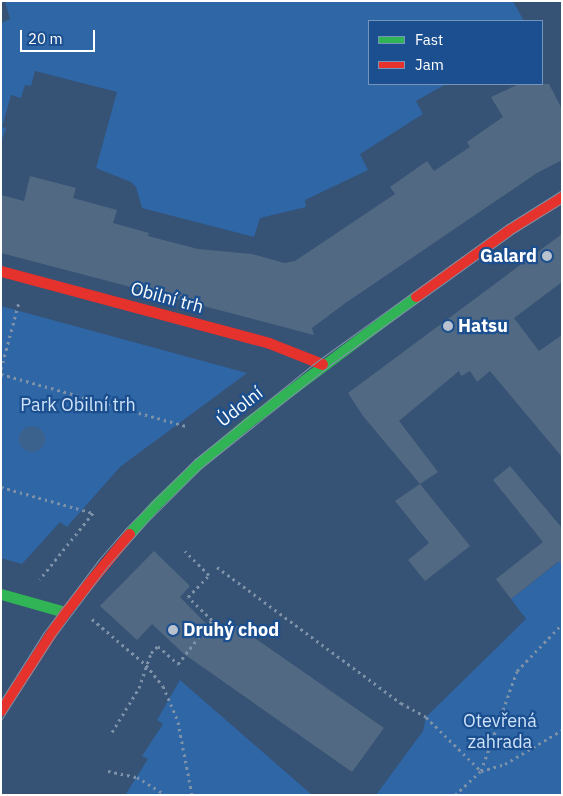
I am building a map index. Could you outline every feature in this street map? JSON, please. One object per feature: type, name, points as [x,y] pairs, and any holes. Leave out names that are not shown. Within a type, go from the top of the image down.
[{"type":"street","name":"Údolní","points":[[1,710],[72,603],[134,528],[198,464],[322,364],[495,239],[562,197]]},
{"type":"street","name":"Obilní trh","points":[[1,271],[269,343],[322,364]]},
{"type":"street","points":[[1,594],[65,612]]},
{"type":"path","points":[[1,369],[27,278]]},
{"type":"path","points":[[1,374],[186,426]]},
{"type":"path","points":[[1,487],[94,513],[38,583]]},
{"type":"path","points":[[112,732],[139,688],[151,654],[158,646],[178,664],[212,620],[188,597],[209,575],[185,551]]},
{"type":"path","points":[[217,567],[394,697],[426,717],[481,771]]},
{"type":"path","points":[[72,603],[146,666],[163,686],[178,722],[192,795]]},
{"type":"path","points":[[481,771],[517,671],[562,624]]},
{"type":"path","points":[[455,795],[481,771],[505,764],[562,730]]},
{"type":"path","points":[[108,771],[137,777],[166,795]]},
{"type":"green space","points":[[5,1],[513,1],[523,20],[368,20],[368,85],[444,85],[416,101],[423,114],[360,154],[368,170],[305,200],[306,207],[260,218],[254,237],[142,208],[136,187],[131,182],[96,168],[117,92],[35,71],[31,86],[25,85],[21,98],[11,95],[2,127],[6,128],[1,144],[1,23],[10,19]]},
{"type":"green space","name":"Park Obilní trh","points":[[1,306],[247,373],[120,467],[67,527],[60,522],[22,564],[1,558]]},
{"type":"green space","name":"Otevřená zahrada","points":[[562,559],[562,795],[376,795],[423,731],[426,717],[526,619],[511,599]]},
{"type":"green space","points":[[180,680],[312,795],[125,795],[148,759],[142,756],[163,724],[157,720]]},
{"type":"shaded area","points":[[32,426],[41,430],[45,439],[41,448],[32,452],[23,448],[19,439],[23,430]]},
{"type":"building","points":[[549,84],[562,109],[562,160],[537,173],[344,304],[312,328],[314,335],[1,253],[1,195],[24,201],[30,176],[76,188],[73,198],[117,210],[113,223],[149,233],[148,236],[198,249],[252,254],[284,263],[295,261],[395,194],[390,187],[427,161],[434,171],[470,147],[467,142],[503,117],[491,97],[517,85]]},
{"type":"building","points":[[562,234],[562,282],[514,318],[539,351],[562,335],[562,457],[490,371],[477,382],[470,371],[461,376],[459,371],[399,421],[438,472],[420,484],[363,416],[348,393]]},
{"type":"building","points":[[510,466],[562,528],[562,565],[559,561],[511,599],[496,579],[543,542],[493,480]]},
{"type":"building","points":[[420,484],[470,546],[425,581],[408,560],[429,543],[395,501]]},
{"type":"building","points":[[154,551],[190,586],[180,597],[221,639],[233,623],[384,728],[352,772],[184,654],[152,624],[137,640],[100,606]]},
{"type":"tram line","points":[[1,700],[44,632],[100,558],[127,527],[194,460],[316,362],[506,225],[562,190]]},
{"type":"tram line","points":[[1,720],[55,636],[108,566],[146,523],[201,468],[330,365],[512,234],[562,203]]},
{"type":"traffic: fast","points":[[129,534],[155,505],[198,464],[247,423],[416,296]]},
{"type":"traffic: fast","points":[[1,594],[65,612]]},
{"type":"traffic: jam","points":[[416,296],[510,229],[562,197]]},
{"type":"traffic: jam","points":[[1,271],[269,343],[322,364]]},
{"type":"traffic: jam","points":[[1,710],[65,612],[129,534]]},
{"type":"place","name":"Galard","points":[[547,256]]},
{"type":"place","name":"Hatsu","points":[[448,326]]},
{"type":"place","name":"Druhý chod","points":[[173,630]]}]
